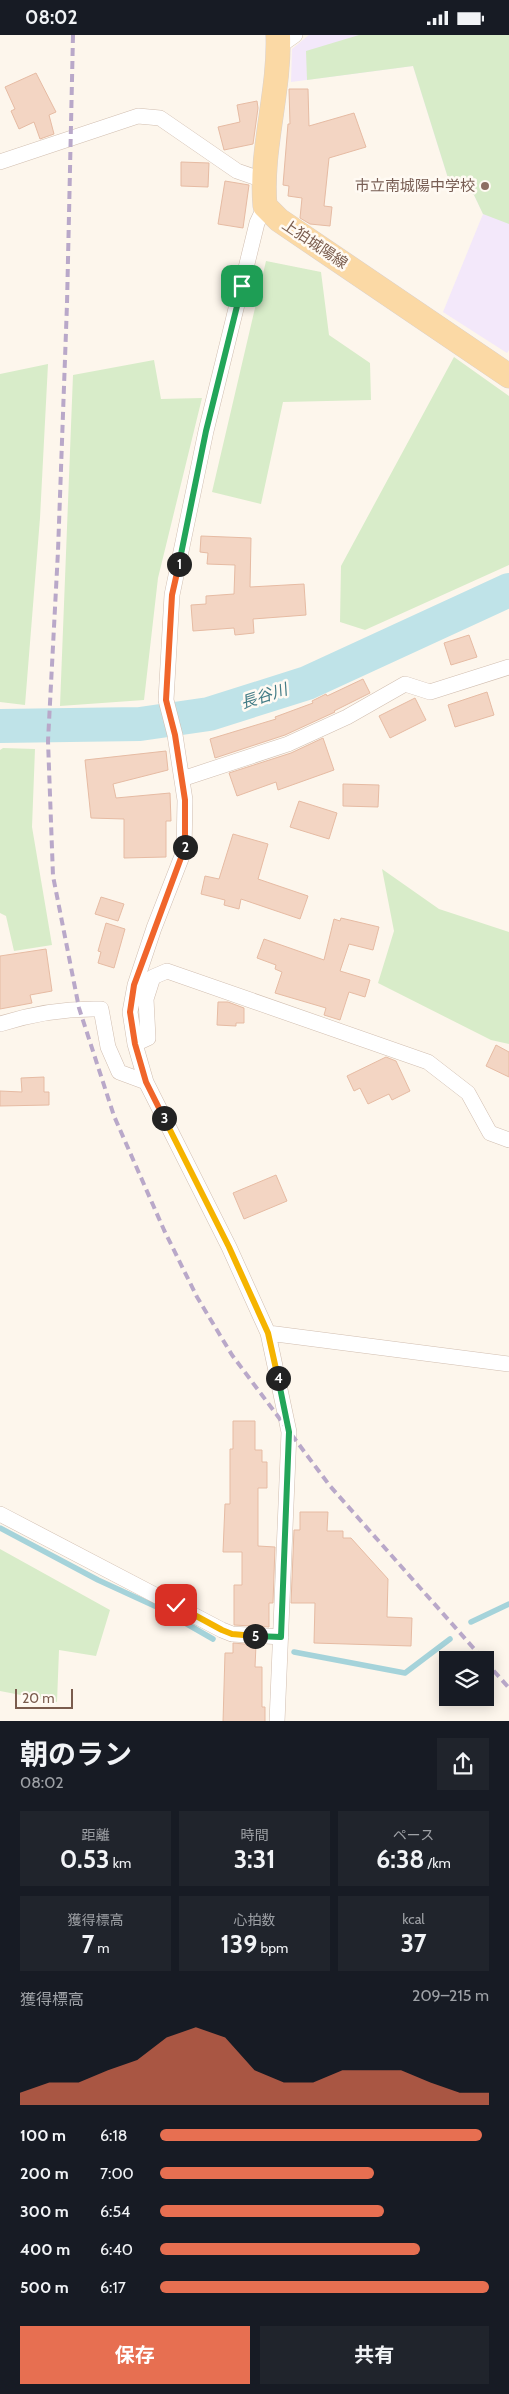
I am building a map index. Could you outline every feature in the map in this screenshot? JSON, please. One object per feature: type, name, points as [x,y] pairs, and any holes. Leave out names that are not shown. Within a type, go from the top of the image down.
[{"type":"main road","points":[[265,206],[263,180],[284,39]]},
{"type":"main road","name":"上狛城陽線","points":[[265,206],[279,220],[509,377]]},
{"type":"street","points":[[0,162],[138,116],[160,118],[237,171],[263,180]]},
{"type":"street","points":[[265,206],[257,223],[206,431],[174,586],[166,700],[175,735],[185,800],[184,851],[154,927],[134,985],[130,1012],[135,1044],[146,1082],[229,1247],[268,1333],[289,1432],[277,1721]]},
{"type":"street","points":[[182,779],[288,744],[347,717],[405,684],[430,692],[509,667]]},
{"type":"street","points":[[135,1044],[148,1038],[146,999],[153,977],[167,971],[428,1062],[468,1093],[490,1133],[509,1140]]},
{"type":"street","points":[[0,1024],[29,1014],[58,1010],[101,1009],[108,1047],[119,1072],[146,1082]]},
{"type":"street","points":[[268,1333],[509,1364]]},
{"type":"street","points":[[0,1514],[222,1630],[232,1634],[281,1637]]},
{"type":"shaded area","name":"市立南城陽中学校","points":[[309,35],[509,35],[509,350],[507,353],[443,312],[483,214],[474,195],[448,178],[413,66],[291,82],[292,49]]},
{"type":"green space","name":"市立南城陽中学校","points":[[359,35],[509,35],[509,224],[483,214],[474,195],[448,178],[413,66],[307,80],[306,51]]},
{"type":"green space","points":[[266,261],[321,272],[329,335],[370,363],[371,400],[283,402],[261,504],[212,492]]},
{"type":"green space","points":[[454,357],[509,396],[509,565],[365,630],[340,622],[341,566]]},
{"type":"green space","points":[[154,360],[161,399],[202,398],[158,578],[144,700],[60,706],[73,375]]},
{"type":"green space","points":[[48,364],[40,518],[25,705],[0,702],[0,374]]},
{"type":"green space","points":[[3,748],[35,749],[32,827],[52,945],[14,951],[6,916],[0,913],[0,750]]},
{"type":"green space","points":[[382,869],[439,909],[509,932],[509,1044],[491,1040],[378,983],[394,931]]},
{"type":"green space","points":[[0,1549],[110,1610],[96,1656],[59,1650],[57,1702],[0,1691]]},
{"type":"building","points":[[36,73],[56,112],[49,115],[54,134],[40,139],[34,122],[19,129],[11,111],[15,109],[5,87]]},
{"type":"building","points":[[289,89],[308,89],[309,126],[354,113],[366,147],[329,158],[324,206],[332,207],[330,226],[310,224],[300,218],[302,198],[288,196],[289,186],[283,185],[288,124],[290,124]]},
{"type":"building","points":[[257,101],[258,108],[253,144],[224,150],[218,127],[240,122],[237,105]]},
{"type":"building","points":[[181,162],[209,163],[208,187],[181,186]]},
{"type":"building","points":[[225,181],[249,185],[243,228],[218,224]]},
{"type":"building","points":[[201,536],[251,538],[250,587],[304,584],[306,615],[253,619],[254,633],[235,635],[234,628],[193,631],[191,605],[206,604],[206,596],[234,594],[235,565],[207,564],[208,553],[200,552]]},
{"type":"building","points":[[469,635],[477,657],[451,665],[444,643]]},
{"type":"building","points":[[363,679],[370,693],[335,712],[285,735],[215,758],[210,739],[276,719],[275,717],[313,703],[312,701],[326,694],[327,696]]},
{"type":"building","points":[[487,692],[494,715],[455,727],[448,705]]},
{"type":"building","points":[[415,698],[426,720],[390,738],[379,716]]},
{"type":"building","points":[[323,738],[334,770],[278,790],[276,782],[237,796],[229,773],[291,753]]},
{"type":"building","points":[[166,751],[168,770],[113,784],[116,798],[170,793],[171,821],[166,821],[166,857],[124,858],[124,819],[91,818],[85,760]]},
{"type":"building","points":[[343,784],[379,785],[378,807],[343,806]]},
{"type":"building","points":[[299,801],[337,813],[329,839],[290,827]]},
{"type":"building","points":[[233,834],[268,844],[258,879],[308,896],[300,919],[241,899],[239,909],[224,905],[225,900],[201,894],[205,876],[219,879]]},
{"type":"building","points":[[101,897],[124,904],[118,921],[95,914]]},
{"type":"building","points":[[341,918],[379,927],[373,950],[349,944],[340,971],[370,980],[365,997],[349,992],[340,1020],[324,1015],[326,1008],[275,993],[282,972],[275,969],[276,965],[257,958],[264,939],[324,960],[334,919],[340,921]]},
{"type":"building","points":[[106,923],[125,929],[114,968],[98,963],[101,952],[98,951]]},
{"type":"building","points":[[46,949],[52,991],[30,995],[32,1003],[0,1009],[0,956]]},
{"type":"building","points":[[218,1002],[228,1002],[244,1008],[244,1023],[236,1023],[236,1026],[217,1025]]},
{"type":"building","points":[[496,1045],[509,1052],[509,1077],[486,1066]]},
{"type":"building","points":[[386,1057],[396,1061],[410,1091],[392,1100],[389,1094],[368,1104],[360,1088],[354,1091],[347,1076]]},
{"type":"building","points":[[44,1077],[44,1092],[49,1092],[49,1105],[0,1106],[0,1091],[22,1092],[21,1078]]},
{"type":"building","points":[[276,1175],[287,1201],[244,1219],[233,1193]]},
{"type":"building","points":[[233,1421],[255,1421],[255,1450],[262,1450],[262,1462],[267,1462],[267,1488],[258,1488],[258,1546],[275,1547],[273,1603],[269,1603],[269,1627],[234,1625],[234,1585],[242,1585],[242,1552],[223,1552],[225,1504],[230,1504],[230,1449],[233,1449]]},
{"type":"building","points":[[300,1512],[328,1512],[327,1531],[343,1531],[343,1538],[351,1538],[388,1579],[387,1617],[412,1618],[411,1646],[314,1643],[315,1603],[291,1603],[294,1530],[300,1530]]},
{"type":"building","points":[[233,1643],[256,1645],[255,1667],[262,1667],[262,1707],[265,1707],[265,1721],[223,1721],[225,1653],[233,1653]]},
{"type":"waterway","name":"長谷川","points":[[0,726],[140,724],[209,714],[307,683],[509,590]]},
{"type":"waterway","points":[[0,1528],[98,1580],[159,1608],[213,1639]]},
{"type":"waterway","points":[[471,1622],[509,1604]]},
{"type":"waterway","points":[[294,1652],[405,1673],[450,1639]]},
{"type":"railway","points":[[73,35],[67,304],[58,551],[48,741],[53,876],[79,1008],[114,1116],[164,1230],[197,1297],[232,1355],[330,1486],[476,1651]]},
{"type":"railway","points":[[494,1671],[509,1688]]},
{"type":"place","name":"市立南城陽中学校","points":[[485,186]]},
{"type":"route","points":[[176,1605],[232,1634],[281,1637],[289,1432],[268,1333],[229,1247],[146,1082],[135,1044],[130,1012],[134,985],[154,927],[184,851],[185,800],[175,735],[166,700],[172,595],[206,431],[242,286]]}]
